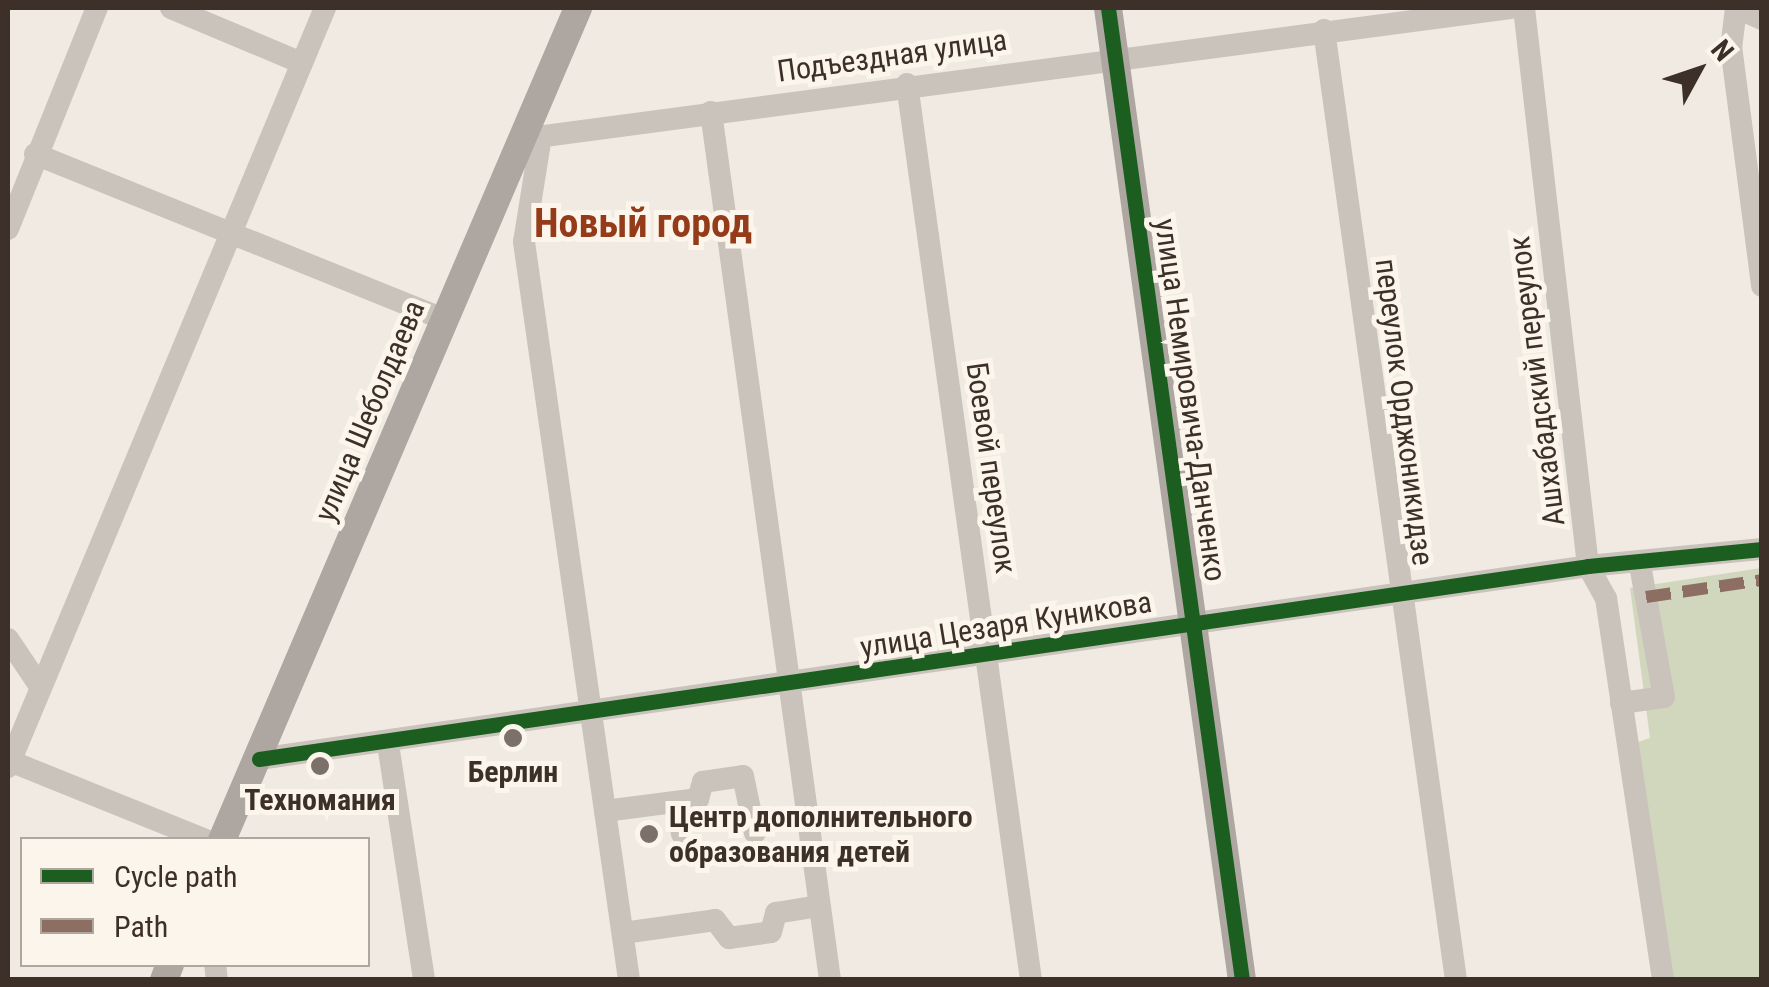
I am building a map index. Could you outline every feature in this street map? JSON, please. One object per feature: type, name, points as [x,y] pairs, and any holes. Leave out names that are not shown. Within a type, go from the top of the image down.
[{"type":"main road","name":"улица Шеболдаева","points":[[223,837],[444,318],[532,137],[578,8]]},
{"type":"main road","name":"улица Немировича-Данченко","points":[[1108,8],[1242,980]]},
{"type":"street","points":[[8,229],[97,8]]},
{"type":"street","points":[[171,8],[302,63]]},
{"type":"street","points":[[198,837],[9,764],[13,735],[39,685],[325,8]]},
{"type":"street","name":"Подъездная улица","points":[[532,137],[1114,54],[1510,8]]},
{"type":"street","name":"Ашхабадский переулок","points":[[1524,8],[1588,566],[1606,598],[1662,980]]},
{"type":"street","points":[[1751,13],[1731,46],[1762,286]]},
{"type":"street","name":"переулок Орджоникидзе","points":[[1324,30],[1397,598],[1456,980]]},
{"type":"street","name":"Боевой переулок","points":[[907,84],[1031,980]]},
{"type":"street","points":[[711,112],[830,980]]},
{"type":"street","points":[[532,137],[524,242],[630,980]]},
{"type":"street","points":[[35,154],[227,238],[444,318]]},
{"type":"street","name":"улица Цезаря Куникова","points":[[259,758],[388,744],[1194,624],[1397,598],[1588,566],[1640,565],[1762,549]]},
{"type":"street","points":[[1621,704],[1664,697],[1640,565]]},
{"type":"street","points":[[8,639],[39,685]]},
{"type":"street","points":[[388,744],[424,980]]},
{"type":"street","points":[[606,811],[698,799],[703,782],[744,776],[754,833]]},
{"type":"street","points":[[678,802],[682,834]]},
{"type":"street","points":[[623,934],[714,920],[729,938],[771,932],[776,912],[819,906]]},
{"type":"green space","points":[[1761,568],[1761,979],[1670,979],[1638,742],[1650,738],[1630,588]]},
{"type":"marked path","points":[[1646,597],[1762,580]]},
{"type":"cycle path","points":[[1108,8],[1242,980]]},
{"type":"cycle path","points":[[259,759],[1588,566],[1762,549]]},
{"type":"place","name":"Берлин","points":[[513,738]]},
{"type":"place","name":"Техномания","points":[[320,766]]},
{"type":"place","name":"Центр дополнительного образования детей","points":[[649,834]]},
{"type":"district","name":"Новый город","points":[[643,224]]}]
